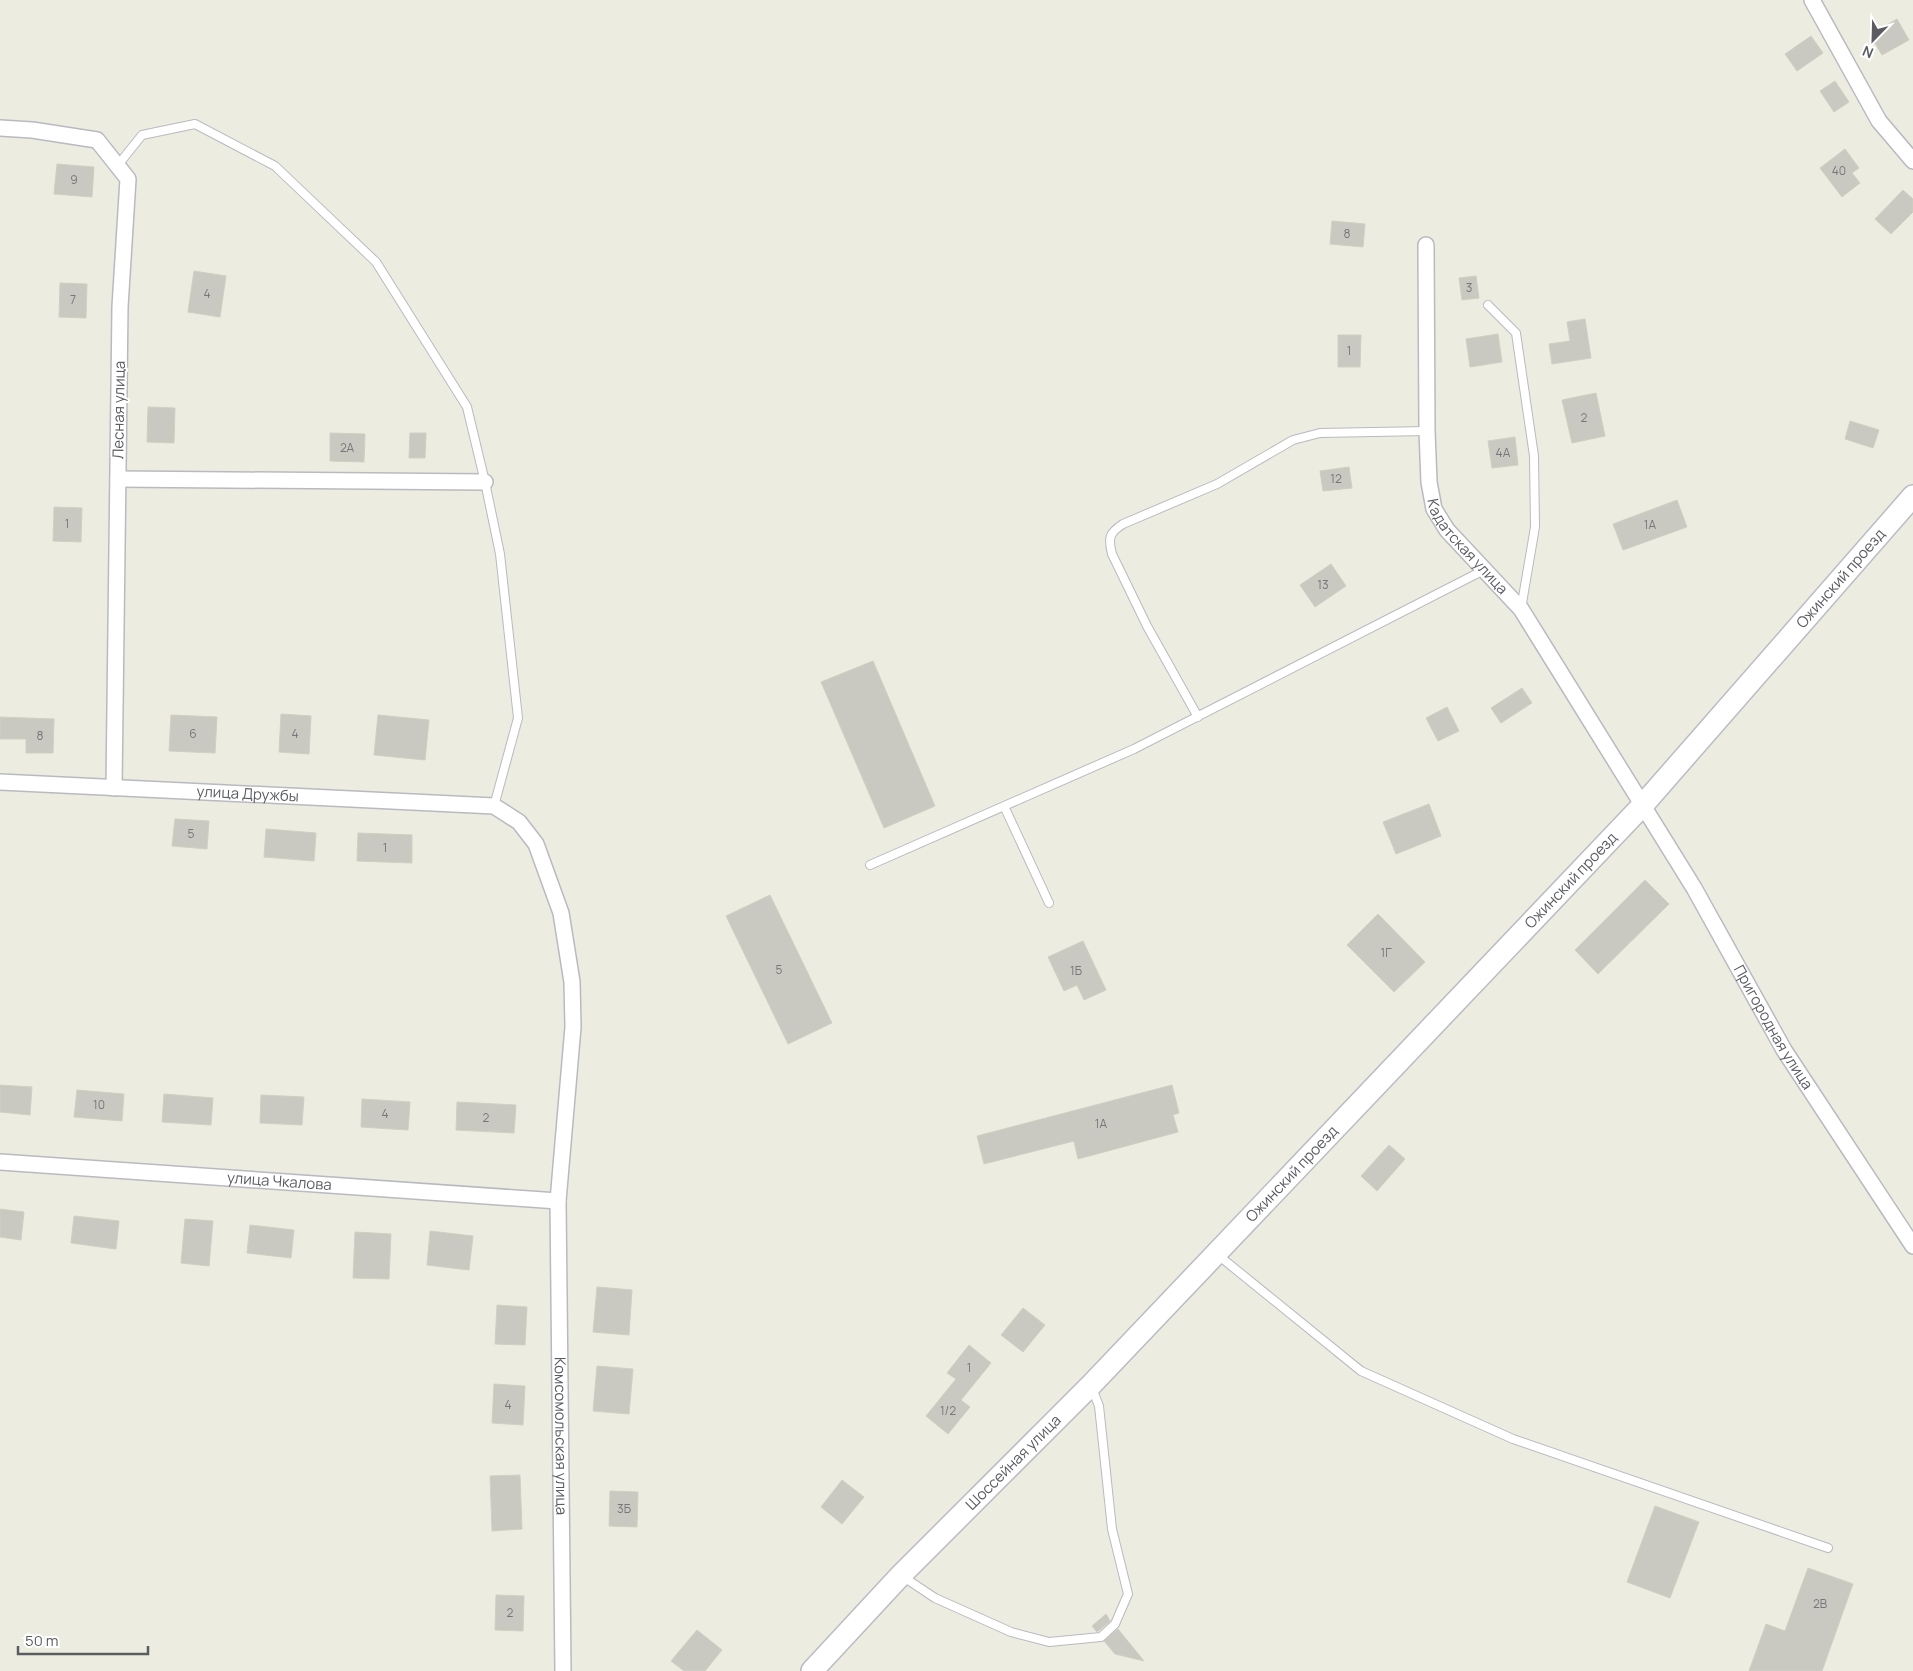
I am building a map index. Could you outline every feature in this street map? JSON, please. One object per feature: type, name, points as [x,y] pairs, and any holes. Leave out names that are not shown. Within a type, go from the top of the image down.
[{"type":"main road","name":"Ожинский проезд","points":[[1216,1253],[1642,806],[1913,496]]},
{"type":"main road","name":"Шоссейная улица","points":[[812,1671],[901,1575],[1091,1385],[1216,1253]]},
{"type":"street","points":[[1812,0],[1879,121],[1913,161]]},
{"type":"street","name":"Лесная улица","points":[[0,128],[32,130],[97,140],[128,179],[120,307],[114,788]]},
{"type":"street","name":"Кадатская улица","points":[[1426,245],[1427,431],[1429,482],[1434,509],[1447,530],[1521,609],[1642,806]]},
{"type":"street","points":[[118,479],[485,482]]},
{"type":"street","name":"улица Дружбы","points":[[0,782],[494,806]]},
{"type":"street","name":"Комсомольская улица","points":[[494,806],[520,822],[536,844],[561,912],[572,982],[573,1027],[558,1201],[563,1671]]},
{"type":"street","name":"Пригородная улица","points":[[1642,806],[1694,888],[1784,1050],[1913,1246]]},
{"type":"street","name":"улица Чкалова","points":[[0,1162],[558,1201]]},
{"type":"lane","points":[[118,165],[142,136],[195,124],[275,166],[376,262],[467,407],[500,554],[518,718],[494,806]]},
{"type":"lane","points":[[1488,305],[1516,333],[1534,456],[1535,527],[1521,609]]},
{"type":"lane","points":[[1198,717],[1148,626],[1112,554],[1109,541],[1114,531],[1123,524],[1217,484],[1293,440],[1320,433],[1427,431]]},
{"type":"lane","points":[[870,865],[1134,749],[1484,570]]},
{"type":"lane","points":[[1004,806],[1049,903]]},
{"type":"lane","points":[[1216,1253],[1361,1371],[1513,1439],[1828,1548]]},
{"type":"lane","points":[[901,1575],[935,1598],[1011,1632],[1049,1642],[1101,1637],[1115,1624],[1128,1594],[1112,1529],[1099,1406],[1091,1385]]},
{"type":"building","points":[[1897,19],[1909,40],[1882,55],[1870,35]]},
{"type":"building","points":[[1811,36],[1823,53],[1797,71],[1785,54]]},
{"type":"building","points":[[1835,81],[1849,102],[1834,112],[1820,91]]},
{"type":"building","points":[[1845,149],[1859,168],[1852,173],[1860,183],[1842,197],[1820,168]]},
{"type":"building","points":[[57,164],[94,167],[92,197],[54,194]]},
{"type":"building","points":[[1903,190],[1913,199],[1913,212],[1891,234],[1875,219]]},
{"type":"building","points":[[1332,221],[1365,224],[1363,247],[1330,244]]},
{"type":"building","points":[[194,271],[226,276],[220,317],[188,312]]},
{"type":"building","points":[[1476,276],[1479,298],[1462,300],[1459,278]]},
{"type":"building","points":[[60,283],[87,284],[86,318],[59,317]]},
{"type":"building","points":[[1585,319],[1591,358],[1552,364],[1549,344],[1570,341],[1567,322]]},
{"type":"building","points":[[1498,334],[1502,362],[1470,367],[1466,339]]},
{"type":"building","points":[[1338,335],[1361,335],[1360,367],[1338,367]]},
{"type":"building","points":[[1596,393],[1605,436],[1572,443],[1562,400]]},
{"type":"building","points":[[148,407],[175,408],[174,443],[147,442]]},
{"type":"building","points":[[1850,421],[1879,430],[1873,448],[1845,439]]},
{"type":"building","points":[[330,433],[365,434],[364,462],[330,461]]},
{"type":"building","points":[[410,433],[426,433],[425,458],[409,458]]},
{"type":"building","points":[[1515,437],[1518,465],[1492,468],[1488,441]]},
{"type":"building","points":[[1349,467],[1352,488],[1323,491],[1320,471]]},
{"type":"building","points":[[1677,500],[1687,527],[1623,550],[1613,524]]},
{"type":"building","points":[[54,507],[82,508],[81,542],[53,541]]},
{"type":"building","points":[[1331,564],[1346,586],[1315,607],[1300,585]]},
{"type":"building","points":[[873,661],[935,806],[884,828],[821,682]]},
{"type":"building","points":[[1522,688],[1532,703],[1501,723],[1491,708]]},
{"type":"building","points":[[1447,707],[1459,731],[1438,741],[1426,718]]},
{"type":"building","points":[[281,714],[311,716],[309,754],[279,752]]},
{"type":"building","points":[[171,715],[217,717],[215,753],[169,751]]},
{"type":"building","points":[[378,715],[429,720],[425,760],[374,755]]},
{"type":"building","points":[[0,717],[54,719],[53,753],[26,753],[26,739],[0,739]]},
{"type":"building","points":[[1429,804],[1441,836],[1396,854],[1383,822]]},
{"type":"building","points":[[175,819],[209,821],[207,849],[172,846]]},
{"type":"building","points":[[266,829],[316,833],[314,861],[264,857]]},
{"type":"building","points":[[358,833],[412,835],[412,863],[357,861]]},
{"type":"building","points":[[1645,880],[1669,904],[1598,974],[1575,950]]},
{"type":"building","points":[[770,895],[832,1023],[788,1044],[726,916]]},
{"type":"building","points":[[1378,914],[1425,962],[1394,992],[1347,945]]},
{"type":"building","points":[[1083,941],[1106,990],[1084,1000],[1077,985],[1064,991],[1048,957]]},
{"type":"building","points":[[0,1085],[32,1087],[30,1115],[0,1112]]},
{"type":"building","points":[[1172,1085],[1179,1113],[1173,1115],[1178,1132],[1078,1159],[1074,1141],[984,1164],[977,1136]]},
{"type":"building","points":[[77,1090],[124,1094],[122,1121],[74,1117]]},
{"type":"building","points":[[164,1094],[213,1098],[211,1125],[162,1122]]},
{"type":"building","points":[[261,1095],[304,1097],[302,1125],[260,1123]]},
{"type":"building","points":[[362,1099],[410,1102],[408,1130],[361,1127]]},
{"type":"building","points":[[457,1102],[516,1105],[514,1133],[456,1130]]},
{"type":"building","points":[[1389,1145],[1405,1159],[1377,1191],[1361,1176]]},
{"type":"building","points":[[0,1209],[24,1212],[21,1240],[0,1237]]},
{"type":"building","points":[[74,1216],[119,1221],[116,1249],[71,1243]]},
{"type":"building","points":[[185,1219],[213,1221],[209,1266],[181,1263]]},
{"type":"building","points":[[250,1225],[294,1230],[291,1258],[247,1253]]},
{"type":"building","points":[[430,1231],[473,1236],[469,1270],[427,1265]]},
{"type":"building","points":[[355,1232],[391,1234],[389,1279],[353,1278]]},
{"type":"building","points":[[597,1287],[632,1290],[629,1335],[593,1332]]},
{"type":"building","points":[[497,1305],[527,1307],[525,1345],[495,1344]]},
{"type":"building","points":[[1023,1308],[1045,1325],[1023,1352],[1001,1335]]},
{"type":"building","points":[[969,1345],[991,1363],[961,1400],[970,1407],[948,1434],[926,1416],[956,1379],[947,1373]]},
{"type":"building","points":[[597,1366],[633,1369],[629,1414],[593,1411]]},
{"type":"building","points":[[494,1384],[525,1386],[523,1425],[492,1423]]},
{"type":"building","points":[[520,1475],[522,1529],[492,1531],[490,1476]]},
{"type":"building","points":[[842,1480],[864,1497],[842,1524],[821,1507]]},
{"type":"building","points":[[610,1491],[638,1492],[637,1527],[609,1526]]},
{"type":"building","points":[[1655,1506],[1699,1522],[1670,1598],[1627,1582]]},
{"type":"building","points":[[1808,1568],[1853,1584],[1822,1671],[1749,1671],[1766,1624],[1785,1631]]},
{"type":"building","points":[[496,1595],[524,1596],[523,1631],[495,1630]]},
{"type":"building","points":[[1106,1614],[1110,1621],[1097,1632],[1092,1626]]},
{"type":"building","points":[[1118,1629],[1144,1661],[1115,1654],[1104,1641]]},
{"type":"building","points":[[697,1630],[722,1650],[705,1671],[684,1671],[671,1661]]}]
